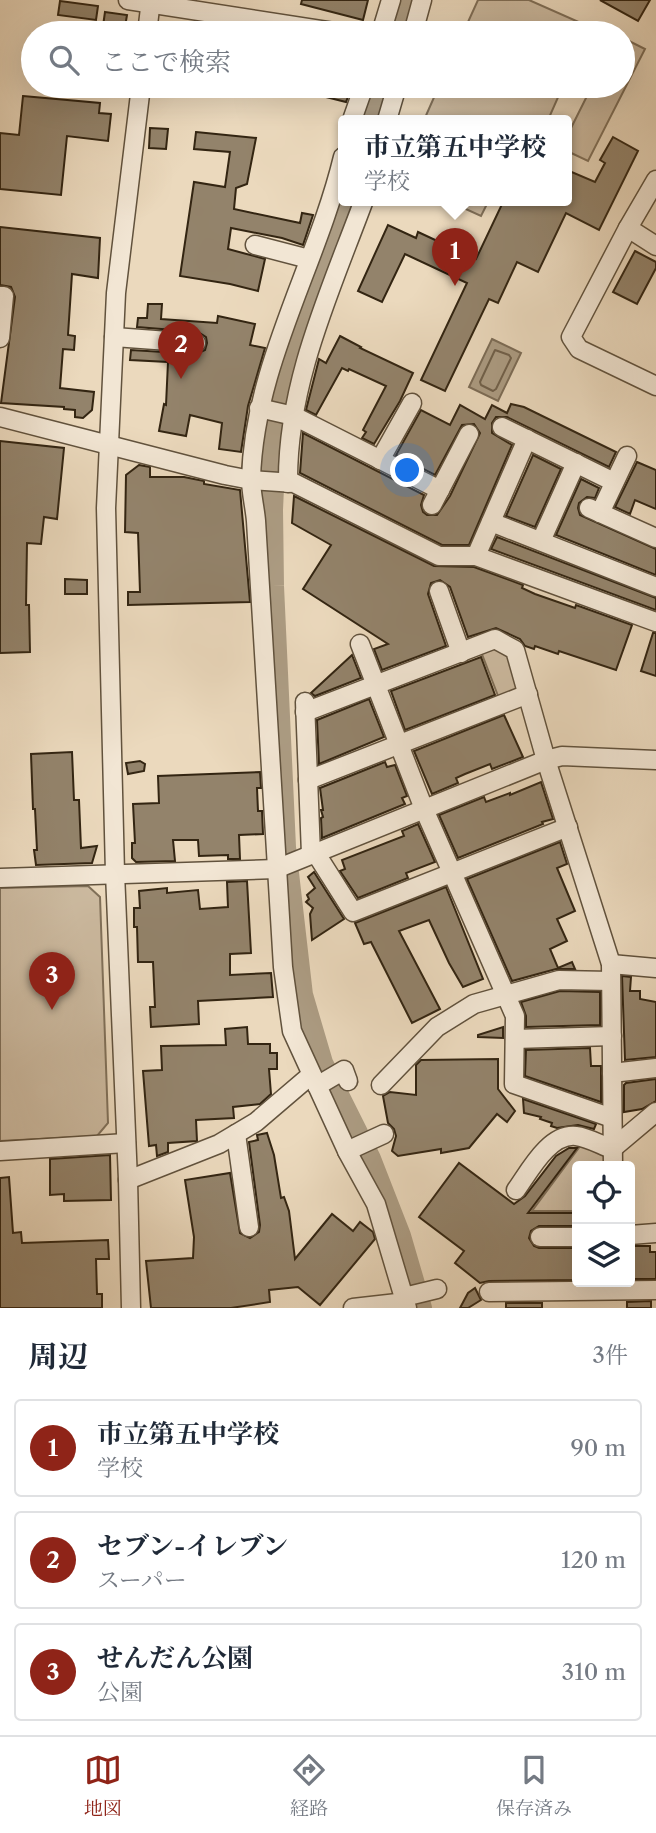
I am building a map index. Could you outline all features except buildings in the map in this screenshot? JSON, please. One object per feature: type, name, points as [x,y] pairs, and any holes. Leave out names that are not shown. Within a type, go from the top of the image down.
[{"type":"street","points":[[128,0],[267,21]]},
{"type":"street","points":[[384,21],[390,0]]},
{"type":"street","points":[[416,21],[422,0]]},
{"type":"street","points":[[149,21],[151,2]]},
{"type":"street","points":[[131,1308],[106,508],[116,293],[140,98]]},
{"type":"street","points":[[354,115],[359,98]]},
{"type":"street","points":[[388,115],[393,98]]},
{"type":"street","points":[[656,180],[571,337],[579,349],[656,386]]},
{"type":"street","points":[[272,482],[259,408],[278,342],[338,191]]},
{"type":"street","points":[[353,1308],[415,1297],[351,1149],[292,1031],[283,967],[276,869],[256,521],[272,482],[288,457],[296,393],[306,356],[362,206]]},
{"type":"street","points":[[628,228],[656,246]]},
{"type":"street","points":[[255,244],[309,259]]},
{"type":"street","points":[[0,296],[4,296],[0,338]]},
{"type":"street","points":[[114,337],[196,343]]},
{"type":"street","points":[[380,460],[412,403]]},
{"type":"street","points":[[259,408],[294,416],[380,460],[436,498],[469,433]]},
{"type":"street","points":[[0,417],[109,446],[272,482],[294,483],[427,552],[439,556],[476,556],[656,622]]},
{"type":"street","points":[[502,427],[614,482]]},
{"type":"street","points":[[476,556],[527,439]]},
{"type":"street","points":[[627,456],[614,482],[594,511],[656,538]]},
{"type":"street","points":[[541,541],[576,463]]},
{"type":"street","points":[[491,522],[656,587]]},
{"type":"street","points":[[439,591],[461,653]]},
{"type":"street","points":[[568,827],[353,912],[313,853],[305,707],[378,686],[495,639],[515,650],[546,760],[568,827],[611,973],[612,1158]]},
{"type":"street","points":[[360,644],[424,809],[515,1016],[514,1084],[612,1118]]},
{"type":"street","points":[[308,780],[528,694]]},
{"type":"street","points":[[0,878],[276,869],[546,760],[562,756],[656,760]]},
{"type":"street","points":[[381,1085],[437,1027],[474,1004],[559,980],[656,968]]},
{"type":"street","points":[[515,1039],[612,1037]]},
{"type":"street","points":[[612,1073],[656,1068]]},
{"type":"street","points":[[128,1180],[219,1144],[317,1081],[346,1076]]},
{"type":"street","points":[[612,1158],[656,1112]]},
{"type":"street","points":[[236,1134],[249,1227]]},
{"type":"street","points":[[351,1149],[379,1136]]},
{"type":"street","points":[[516,1190],[548,1149],[562,1138],[576,1136],[612,1158]]},
{"type":"street","points":[[0,1152],[126,1143]]},
{"type":"street","points":[[635,1235],[656,1233]]},
{"type":"street","points":[[540,1237],[572,1237]]},
{"type":"street","points":[[490,1294],[613,1294],[656,1290]]},
{"type":"shaded area","points":[[478,0],[529,0],[576,21],[468,21]]},
{"type":"shaded area","points":[[635,44],[645,49],[635,69]]},
{"type":"shaded area","points":[[434,98],[558,98],[550,115],[426,115]]},
{"type":"shaded area","points":[[586,98],[620,98],[588,161],[572,153],[572,126]]},
{"type":"shaded area","points":[[459,206],[486,206],[481,216]]},
{"type":"shaded area","points":[[490,645],[509,653],[517,686],[515,694],[500,701],[480,649]]},
{"type":"shaded area","points":[[88,886],[100,897],[108,1123],[97,1136],[0,1141],[0,888]]},
{"type":"shaded area","points":[[581,1145],[604,1154],[605,1161],[572,1161],[572,1211],[532,1211]]},
{"type":"water","points":[[492,339],[521,353],[498,401],[469,387]]},
{"type":"waterway","points":[[404,21],[410,0]]},
{"type":"waterway","points":[[375,115],[380,98]]},
{"type":"waterway","points":[[347,206],[297,344],[281,401],[273,465],[272,586],[284,847],[301,995],[321,1063],[369,1159],[399,1236],[420,1308]]},
{"type":"place","name":"市立第五中学校","points":[[455,286]]},
{"type":"place","name":"セブン-イレブン","points":[[181,379]]},
{"type":"place","name":"せんだん公園","points":[[52,1010]]}]
